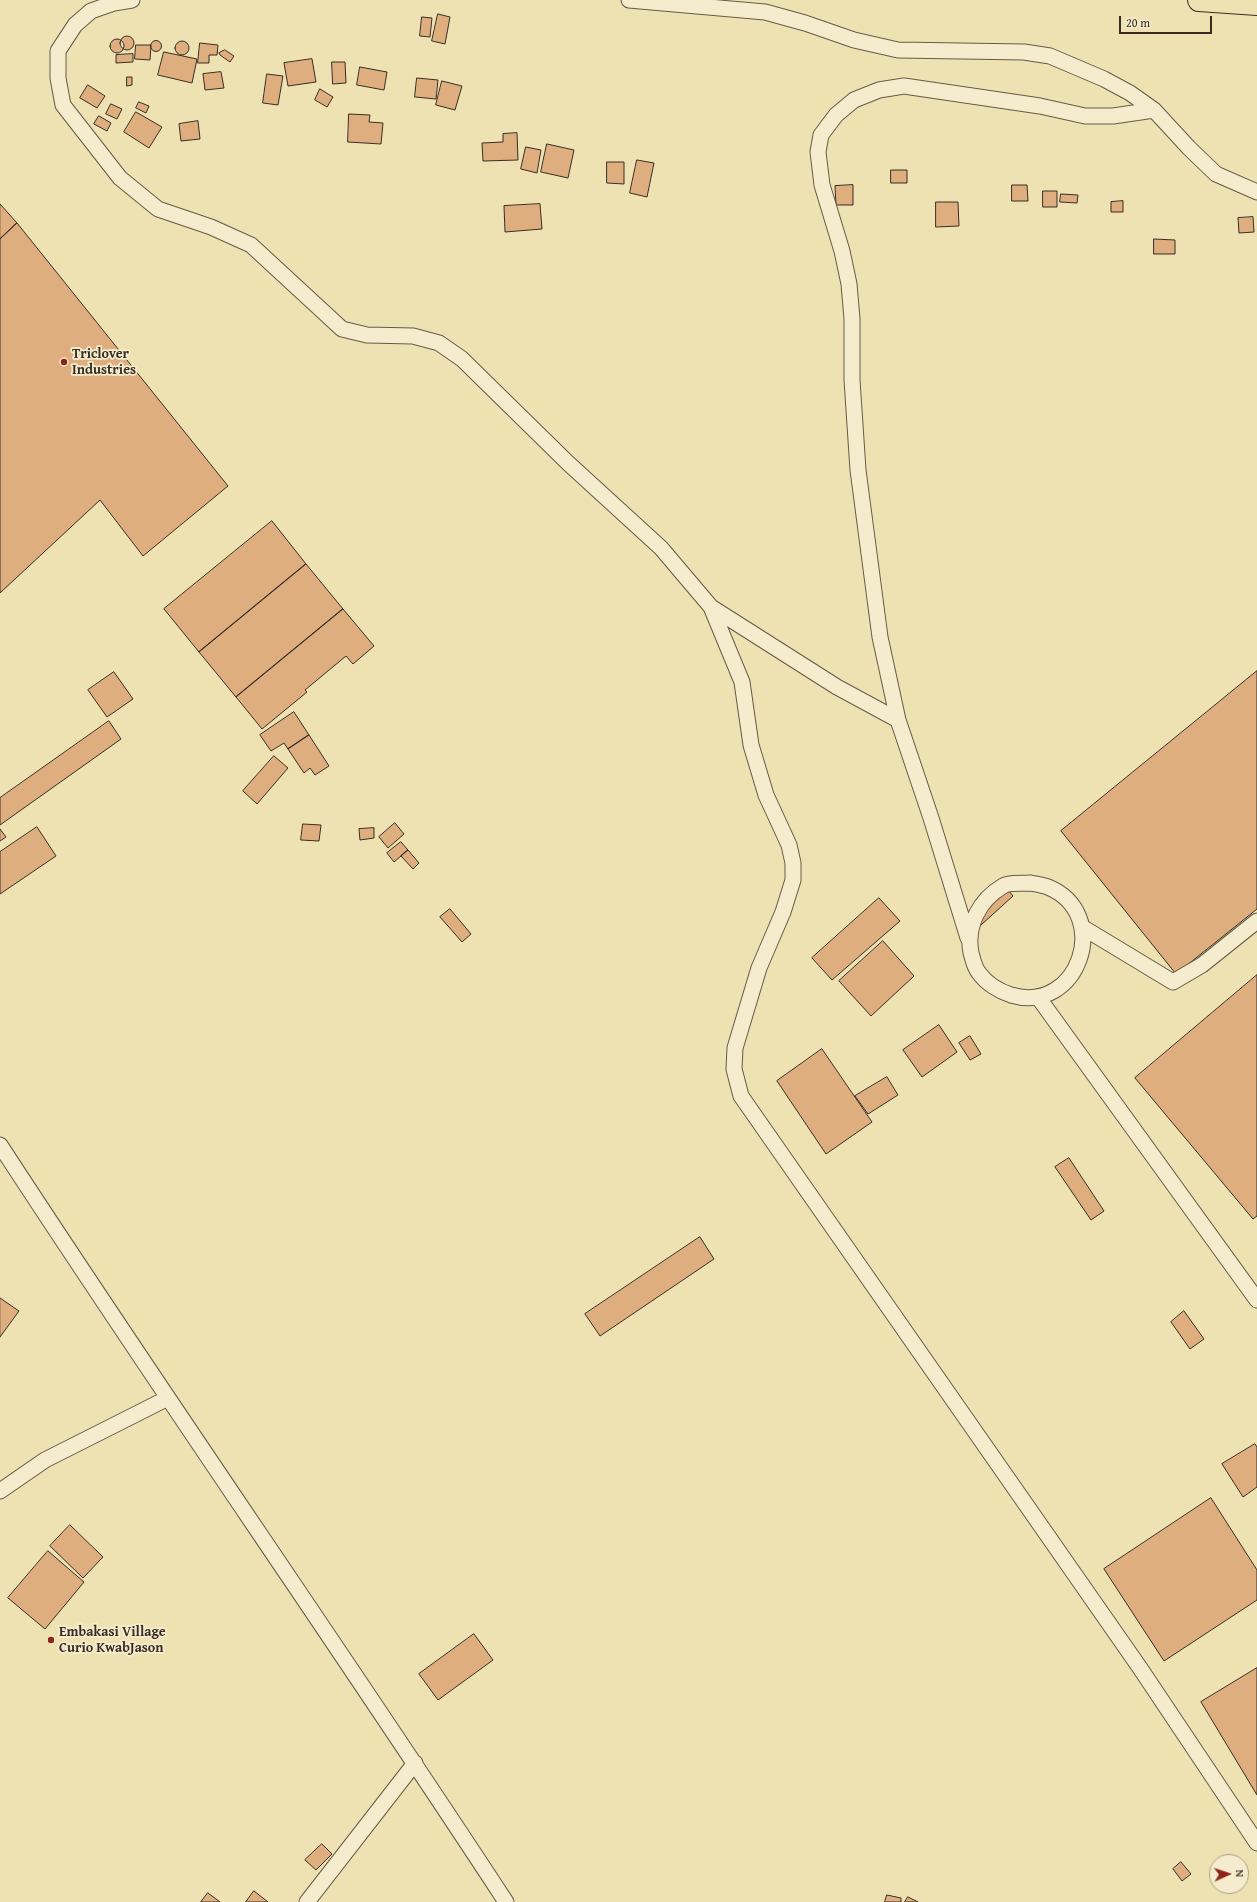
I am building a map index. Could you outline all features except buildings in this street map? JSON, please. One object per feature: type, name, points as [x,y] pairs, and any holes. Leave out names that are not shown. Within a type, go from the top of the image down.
[{"type":"highway","points":[[1199,0],[1247,3]]},
{"type":"lane","points":[[132,0],[114,3],[91,11],[75,25],[58,51],[58,78],[63,105],[120,178],[158,210],[210,227],[251,244],[342,330],[367,335],[413,336],[439,342],[456,355],[568,463],[661,548],[711,607],[837,687],[898,720]]},
{"type":"lane","points":[[629,0],[765,12],[805,23],[854,40],[898,50],[1024,52],[1050,56],[1104,78],[1130,93],[1154,110],[1189,148],[1216,174],[1257,192]]},
{"type":"lane","points":[[969,943],[972,923],[981,905],[1004,885],[1030,883],[1048,887],[1063,896],[1075,910],[1082,927],[1083,946],[1075,968],[1069,978],[1055,990],[1038,997],[1018,998],[1000,991],[979,973],[973,962],[969,943],[931,818],[898,720],[880,637],[858,470],[852,380],[852,319],[849,284],[842,251],[822,184],[818,152],[821,135],[836,115],[854,100],[879,90],[904,86],[1040,106],[1085,116],[1114,116],[1154,110]]},
{"type":"lane","points":[[711,607],[742,682],[751,745],[766,795],[790,845],[792,863],[793,880],[783,912],[759,968],[735,1048],[734,1069],[741,1096],[1140,1668],[1257,1843]]},
{"type":"lane","points":[[1082,927],[1173,982],[1202,965],[1257,921]]},
{"type":"lane","points":[[1038,997],[1257,1300]]},
{"type":"lane","points":[[0,1145],[168,1398],[415,1763],[506,1902]]},
{"type":"lane","points":[[0,1491],[45,1460],[168,1398]]},
{"type":"lane","points":[[307,1902],[415,1763]]},
{"type":"place","name":"Triclover Industries","points":[[64,362]]},
{"type":"place","name":"Embakasi Village Curio KwabJason","points":[[51,1640]]}]
